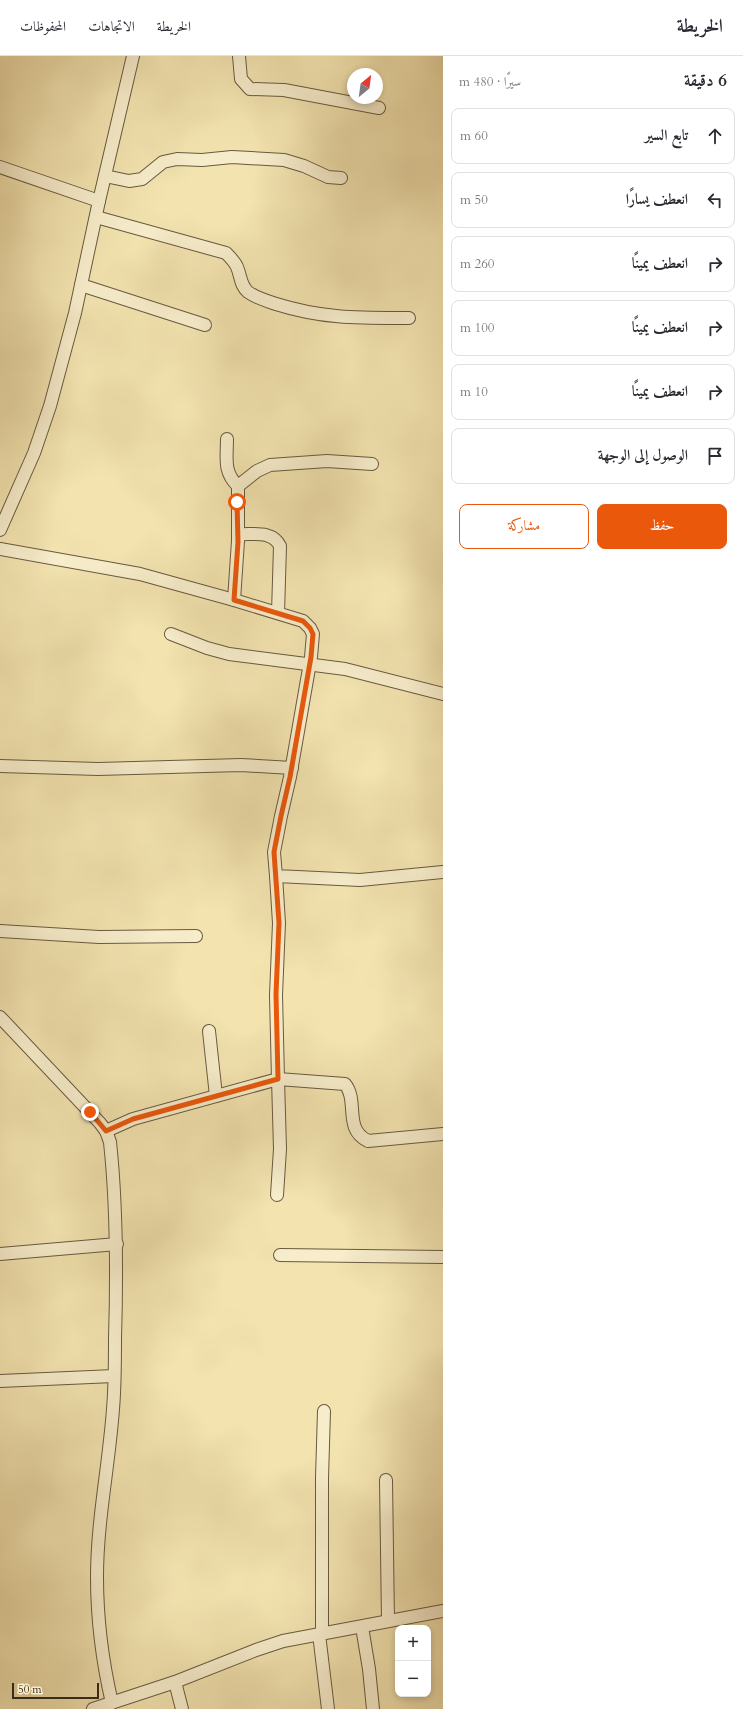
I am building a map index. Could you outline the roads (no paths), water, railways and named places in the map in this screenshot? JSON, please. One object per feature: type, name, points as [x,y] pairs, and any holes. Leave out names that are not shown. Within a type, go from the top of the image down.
[{"type":"street","points":[[0,530],[42,431],[81,285],[99,201],[134,56]]},
{"type":"street","points":[[239,56],[242,79],[250,89],[284,90],[379,108]]},
{"type":"street","points":[[105,176],[129,181],[142,179],[163,162],[177,159],[202,160],[232,157],[284,160],[304,166],[328,177],[341,178]]},
{"type":"street","points":[[0,167],[99,201]]},
{"type":"street","points":[[96,217],[226,254],[237,267],[242,284],[250,293],[300,312],[334,317],[409,318]]},
{"type":"street","points":[[81,285],[205,325]]},
{"type":"street","points":[[227,439],[228,472],[231,479],[238,486],[238,534],[234,600]]},
{"type":"street","points":[[238,486],[257,471],[270,465],[327,461],[372,464]]},
{"type":"street","points":[[238,534],[270,535],[276,539],[280,546],[278,613]]},
{"type":"street","points":[[0,548],[140,574],[303,621],[310,628],[313,634],[292,768],[274,852],[279,923],[276,994],[280,1149],[277,1195]]},
{"type":"street","points":[[171,634],[207,648],[229,654],[309,665],[345,668],[443,694]]},
{"type":"street","points":[[0,766],[98,769],[241,765],[292,768]]},
{"type":"street","points":[[276,876],[360,880],[443,872]]},
{"type":"street","points":[[0,931],[99,937],[196,936]]},
{"type":"street","points":[[0,1017],[106,1131],[110,1142],[117,1244],[114,1376],[113,1407],[102,1497],[97,1578],[98,1623],[103,1662],[112,1703]]},
{"type":"street","points":[[208,1031],[216,1096]]},
{"type":"street","points":[[106,1131],[133,1119],[278,1079],[345,1084],[350,1095],[354,1126],[358,1133],[368,1140],[443,1134]]},
{"type":"street","points":[[0,1254],[117,1244]]},
{"type":"street","points":[[280,1255],[443,1257]]},
{"type":"street","points":[[0,1381],[114,1376]]},
{"type":"street","points":[[324,1411],[321,1634],[328,1709]]},
{"type":"street","points":[[386,1480],[388,1622]]},
{"type":"street","points":[[93,1709],[175,1682],[272,1645],[321,1634],[443,1611]]},
{"type":"street","points":[[362,1627],[369,1669],[369,1682],[373,1709]]},
{"type":"street","points":[[175,1682],[182,1709]]}]
